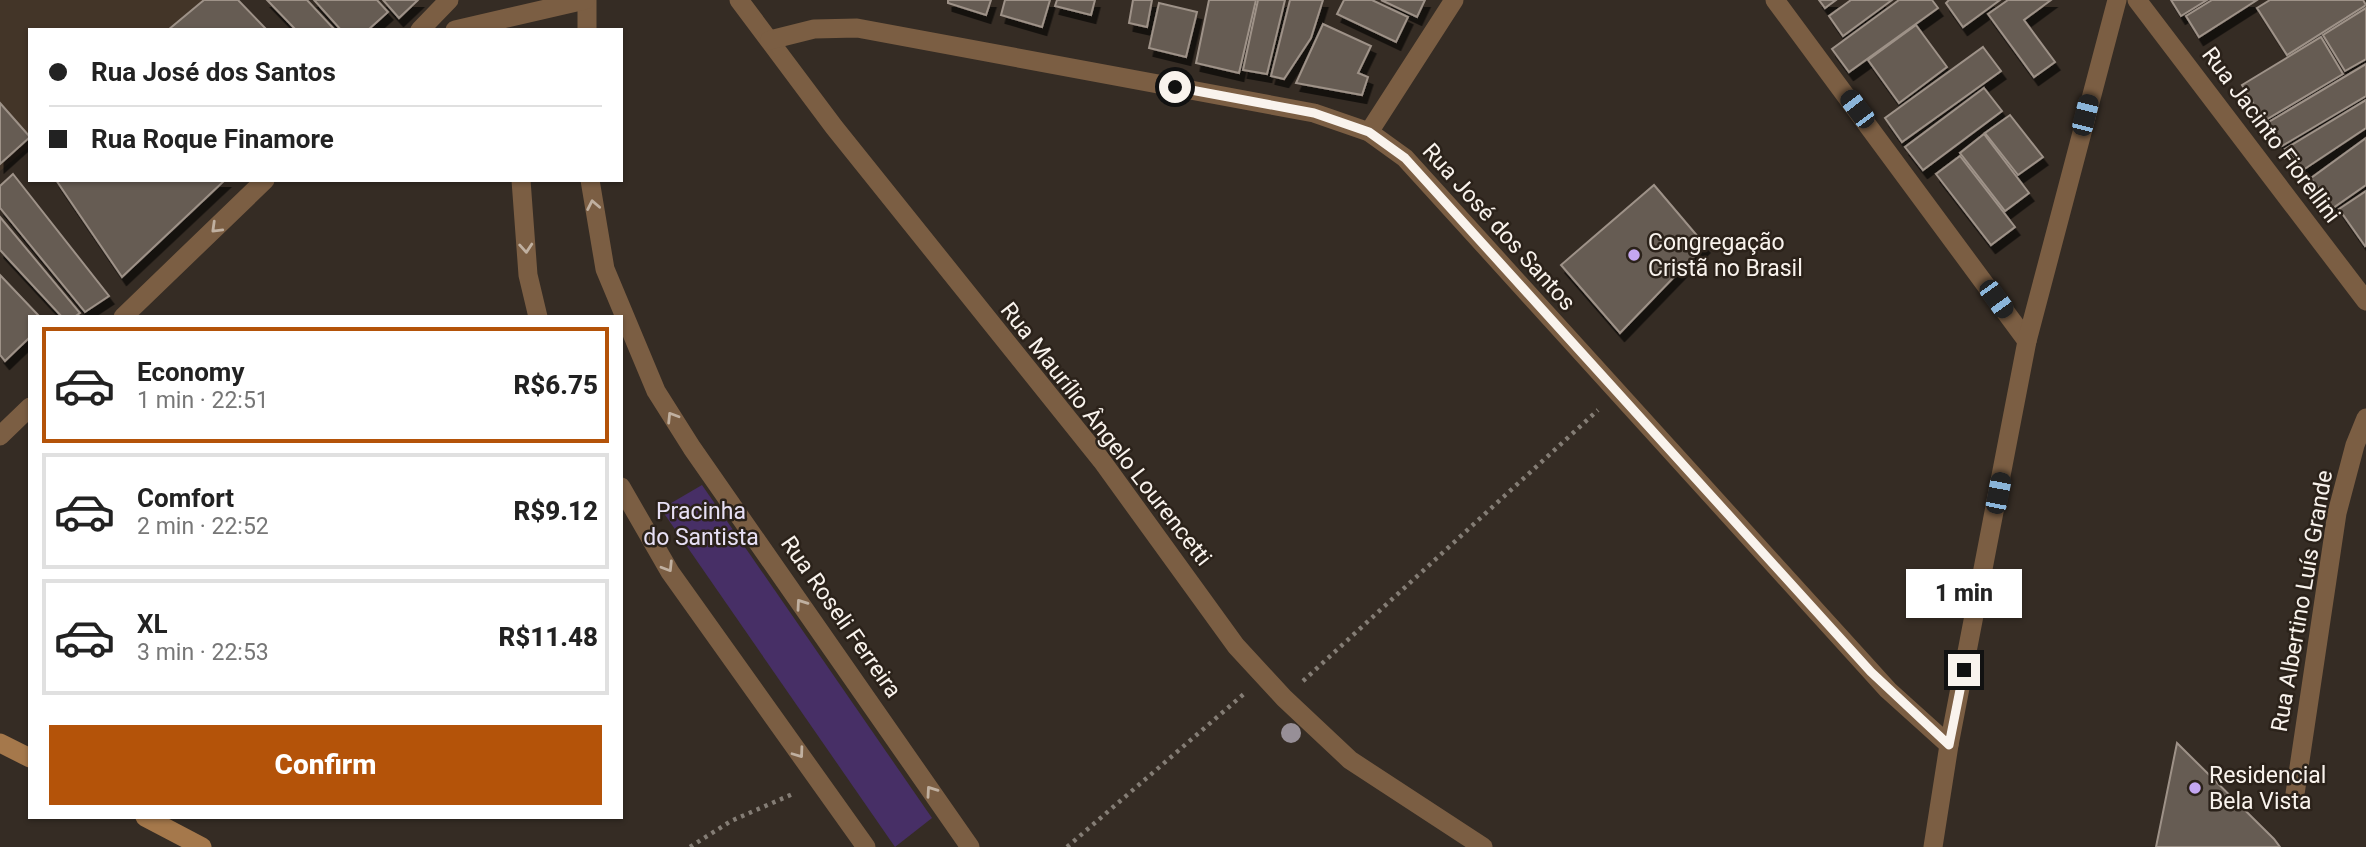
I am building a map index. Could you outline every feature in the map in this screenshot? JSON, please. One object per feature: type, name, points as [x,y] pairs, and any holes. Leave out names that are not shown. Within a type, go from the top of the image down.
[{"type":"main road","points":[[0,743],[28,757]]},
{"type":"main road","points":[[149,819],[202,847]]},
{"type":"street","points":[[422,28],[449,0]]},
{"type":"street","points":[[463,28],[506,16],[586,0],[587,28]]},
{"type":"street","name":"Rua Maurílio Ângelo Lourencetti","points":[[739,0],[834,127],[1102,461],[1236,646],[1284,698],[1350,760],[1483,847]]},
{"type":"street","points":[[1369,132],[1454,0]]},
{"type":"street","points":[[1775,0],[2027,341]]},
{"type":"street","points":[[1933,847],[1949,745],[2027,341],[2117,0]]},
{"type":"street","name":"Rua Jacinto Fiorellini","points":[[2137,0],[2366,301]]},
{"type":"street","name":"Rua José dos Santos","points":[[770,40],[814,29],[857,28],[1314,113],[1369,132],[1405,158],[1888,690],[1949,745]]},
{"type":"street","points":[[126,315],[263,182]]},
{"type":"street","points":[[521,182],[528,275],[538,315]]},
{"type":"street","name":"Rua Roseli Ferreira","points":[[590,182],[605,269],[656,391],[692,448],[970,847]]},
{"type":"street","points":[[0,436],[28,409]]},
{"type":"street","name":"Rua Albertino Luís Grande","points":[[2295,794],[2337,513],[2355,445],[2366,418]]},
{"type":"street","points":[[623,490],[670,572],[866,847]]},
{"type":"path","points":[[1284,698],[1616,393]]},
{"type":"path","points":[[1067,847],[1264,676]]},
{"type":"path","points":[[690,847],[731,821],[819,782]]},
{"type":"shaded area","points":[[0,0],[204,0],[170,28],[28,28],[28,148],[0,171]]},
{"type":"green space","name":"Pracinha do Santista","points":[[702,485],[932,818],[895,847],[661,509]]},
{"type":"building","points":[[204,0],[238,0],[265,28],[170,28]]},
{"type":"building","points":[[267,0],[307,0],[333,28],[294,28]]},
{"type":"building","points":[[314,0],[377,0],[388,12],[370,28],[339,28]]},
{"type":"building","points":[[383,0],[418,0],[399,18]]},
{"type":"building","points":[[948,0],[991,0],[986,15],[948,3]]},
{"type":"building","points":[[1005,0],[1050,0],[1042,27],[1001,15]]},
{"type":"building","points":[[1057,0],[1095,0],[1091,15],[1055,6]]},
{"type":"building","points":[[1133,0],[1152,0],[1147,27],[1129,23]]},
{"type":"building","points":[[1209,0],[1256,0],[1239,73],[1196,63]]},
{"type":"building","points":[[1258,0],[1285,0],[1267,74],[1243,70]]},
{"type":"building","points":[[1290,0],[1323,0],[1311,38],[1284,79],[1271,76]]},
{"type":"building","points":[[1344,0],[1372,0],[1408,17],[1396,42],[1337,14]]},
{"type":"building","points":[[1381,0],[1425,0],[1417,17]]},
{"type":"building","points":[[1819,0],[1836,0],[1825,8]]},
{"type":"building","points":[[1851,0],[1892,0],[1843,36],[1829,16]]},
{"type":"building","points":[[1899,0],[1932,0],[1938,8],[1849,72],[1832,49]]},
{"type":"building","points":[[1949,0],[2000,0],[1963,27],[1946,3]]},
{"type":"building","points":[[2008,0],[2051,0],[2024,20],[2055,62],[2034,77],[1988,14]]},
{"type":"building","points":[[2171,0],[2207,0],[2181,16]]},
{"type":"building","points":[[2212,0],[2257,0],[2199,37],[2186,16]]},
{"type":"building","points":[[2270,0],[2363,0],[2366,5],[2287,55],[2257,8]]},
{"type":"building","points":[[1159,3],[1197,12],[1186,57],[1149,48]]},
{"type":"building","points":[[2366,8],[2366,59],[2345,71],[2323,35]]},
{"type":"building","points":[[1323,24],[1371,46],[1358,73],[1368,77],[1362,95],[1296,83]]},
{"type":"building","points":[[1916,25],[1947,67],[1899,103],[1868,60]]},
{"type":"building","points":[[2321,37],[2343,74],[2264,121],[2242,85]]},
{"type":"building","points":[[1983,47],[2001,71],[1902,142],[1885,118]]},
{"type":"building","points":[[2366,64],[2366,96],[2282,146],[2267,123]]},
{"type":"building","points":[[1984,88],[2002,111],[1923,170],[1905,147]]},
{"type":"building","points":[[2366,100],[2366,128],[2303,170],[2285,149]]},
{"type":"building","points":[[0,103],[28,135],[28,139],[0,164]]},
{"type":"building","points":[[2010,115],[2043,157],[2018,175],[1985,133]]},
{"type":"building","points":[[1984,134],[2029,193],[2005,211],[1960,153]]},
{"type":"building","points":[[2366,138],[2366,185],[2333,208],[2311,178]]},
{"type":"building","points":[[1960,156],[2015,227],[1991,245],[1936,174]]},
{"type":"building","points":[[13,174],[109,296],[85,312],[0,208],[0,186]]},
{"type":"building","points":[[57,182],[223,182],[122,277]]},
{"type":"building","name":"Congregação Cristã no Brasil","points":[[1654,185],[1705,245],[1620,333],[1561,265]]},
{"type":"building","points":[[2366,191],[2366,245],[2365,246],[2339,209]]},
{"type":"building","points":[[0,217],[80,313],[60,315],[0,250]]},
{"type":"building","points":[[0,275],[38,315],[28,315],[28,339],[5,361],[0,355]]},
{"type":"building","name":"Residencial Bela Vista","points":[[2177,743],[2274,839],[2280,847],[2156,847]]},
{"type":"place","name":"Congregação Cristã no Brasil","points":[[1634,255]]},
{"type":"place","name":"Residencial Bela Vista","points":[[2195,788]]},
{"type":"route","points":[[1175,87],[1314,113],[1369,132],[1405,158],[1871,672],[1949,745],[1964,670]]}]
